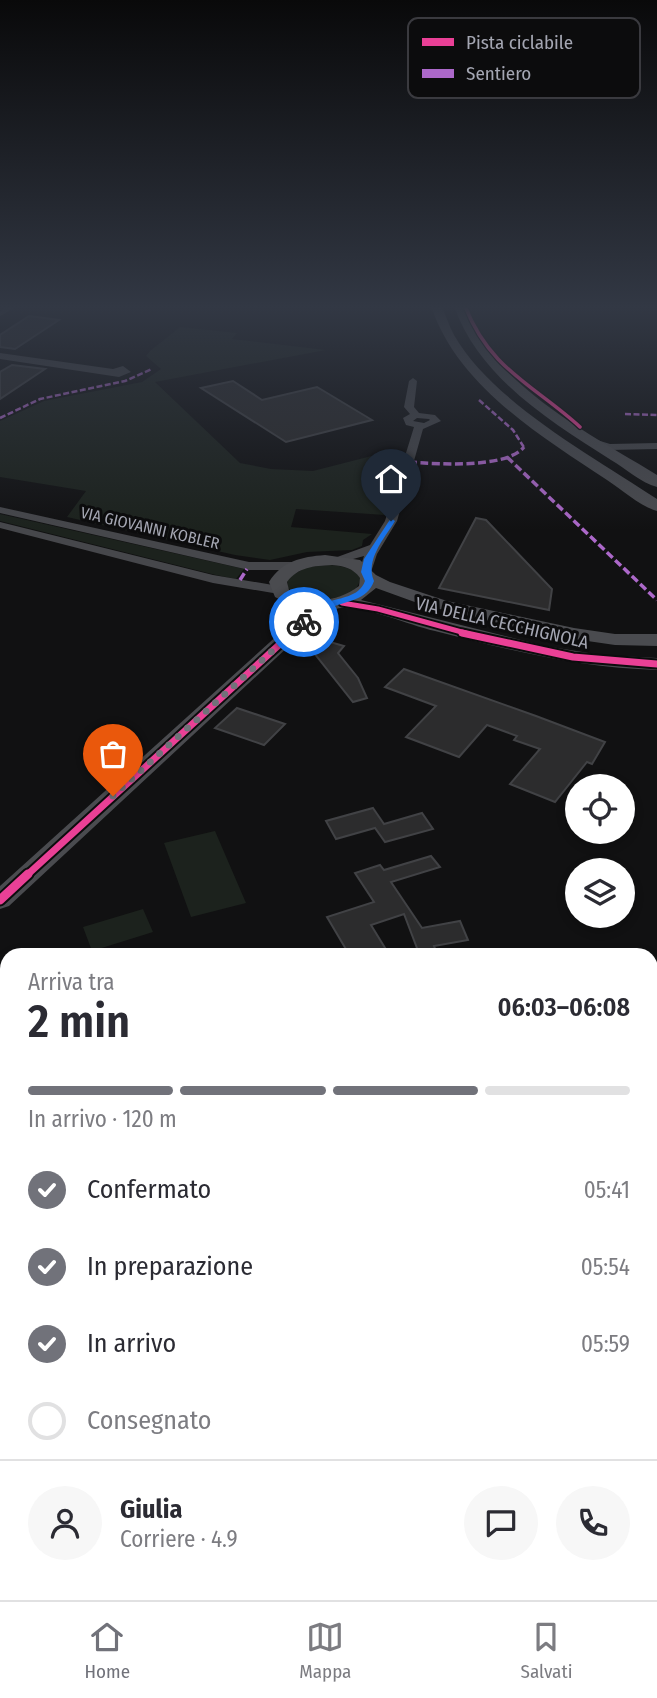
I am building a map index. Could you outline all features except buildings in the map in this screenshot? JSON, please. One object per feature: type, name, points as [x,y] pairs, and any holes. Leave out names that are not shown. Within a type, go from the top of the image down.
[{"type":"street","points":[[0,900],[298,627],[335,604],[364,592],[369,584],[367,575],[374,548],[389,525],[417,421],[410,407],[413,381]]},
{"type":"street","points":[[484,381],[549,433],[657,506]]},
{"type":"street","points":[[514,381],[543,406],[657,482]]},
{"type":"street","points":[[597,443],[609,447],[644,447]]},
{"type":"street","points":[[621,458],[618,453],[623,450],[657,446]]},
{"type":"street","name":"VIA GIOVANNI KOBLER","points":[[0,510],[241,564],[295,566]]},
{"type":"street","name":"VIA GIOVANNI KOBLER","points":[[0,525],[286,595]]},
{"type":"street","points":[[298,627],[298,608],[286,595],[280,577],[295,566],[352,557],[374,548]]},
{"type":"street","name":"VIA DELLA CECCHIGNOLA","points":[[335,560],[356,565],[367,575],[414,597],[458,608],[551,629],[574,629],[589,621],[596,629],[612,636],[657,640]]},
{"type":"street","name":"VIA DELLA CECCHIGNOLA","points":[[286,595],[335,604],[374,607],[436,626],[576,657],[612,662],[657,663]]},
{"type":"shaded area","points":[[162,381],[155,382],[240,463],[271,469],[313,471],[387,452],[393,454],[385,515],[296,509],[291,527],[372,534],[363,540],[362,546],[352,550],[307,552],[270,560],[235,555],[67,517],[86,491],[0,477],[0,421],[44,401]]},
{"type":"shaded area","points":[[0,514],[244,569],[236,579],[216,575],[0,521]]},
{"type":"shaded area","points":[[330,565],[355,572],[361,579],[356,589],[340,597],[313,599],[288,588],[287,579],[306,567]]},
{"type":"shaded area","points":[[215,831],[246,903],[191,917],[164,843]]},
{"type":"shaded area","points":[[143,909],[153,932],[102,948],[91,948],[83,927]]},
{"type":"marked path","points":[[0,418],[40,399],[126,381]]},
{"type":"marked path","points":[[409,462],[468,464],[496,459],[525,449],[513,430],[479,400]]},
{"type":"marked path","points":[[625,414],[657,415]]},
{"type":"marked path","points":[[507,457],[657,600]]},
{"type":"marked path","points":[[240,580],[247,569]]},
{"type":"cycle path","points":[[520,381],[580,427]]},
{"type":"cycle path","points":[[342,603],[378,609],[545,652],[601,661],[657,664]]},
{"type":"cycle path","points":[[0,900],[298,627],[328,605]]},
{"type":"way so far","points":[[113,796],[304,622]]},
{"type":"route","points":[[304,622],[328,605],[349,600],[364,592],[369,584],[365,572],[369,559],[391,521]]}]
